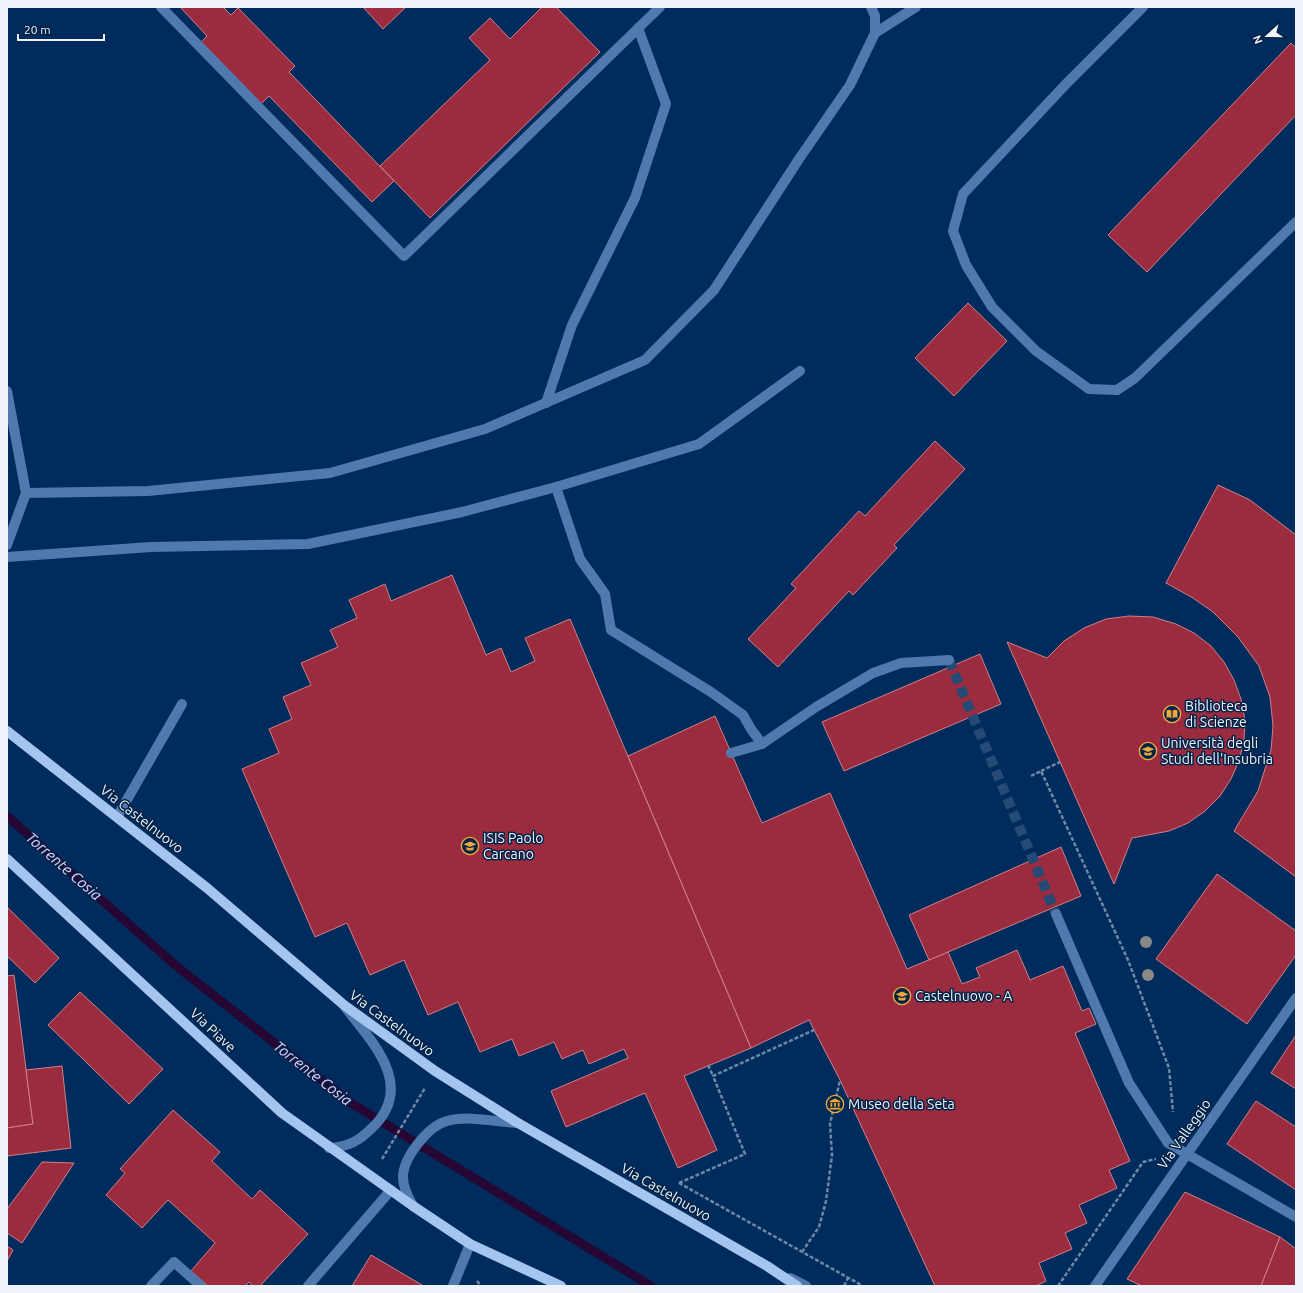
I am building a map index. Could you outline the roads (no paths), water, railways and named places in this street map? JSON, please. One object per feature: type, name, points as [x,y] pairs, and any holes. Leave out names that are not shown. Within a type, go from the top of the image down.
[{"type":"main road","name":"Via Castelnuovo","points":[[7,731],[207,888],[344,1006],[435,1072],[518,1124],[767,1266],[797,1286]]},
{"type":"main road","name":"Via Piave","points":[[7,859],[282,1113],[413,1206],[470,1244],[561,1286]]},
{"type":"street","points":[[161,7],[404,256],[660,7]]},
{"type":"street","points":[[26,493],[148,491],[330,473],[485,429],[645,360],[714,290],[799,159],[850,85],[875,33],[875,16],[871,7]]},
{"type":"street","points":[[875,33],[916,7]]},
{"type":"street","points":[[1143,7],[1066,84],[963,194],[953,231],[966,265],[992,307],[1036,351],[1088,389],[1117,390],[1135,378],[1296,222]]},
{"type":"street","points":[[546,403],[572,325],[635,198],[666,104],[638,28]]},
{"type":"street","points":[[7,557],[151,547],[308,544],[462,512],[556,487],[699,444],[800,371]]},
{"type":"street","points":[[7,391],[26,493],[7,545]]},
{"type":"street","points":[[556,487],[580,559],[605,594],[611,630],[711,692],[743,714],[751,729],[762,744]]},
{"type":"street","points":[[731,753],[762,744],[816,707],[873,673],[901,663],[950,660]]},
{"type":"street","points":[[117,817],[182,704]]},
{"type":"street","points":[[1056,914],[1129,1083],[1168,1144],[1296,1217]]},
{"type":"street","name":"Via Valleggio","points":[[1095,1286],[1296,998]]},
{"type":"street","points":[[330,1148],[343,1147],[364,1136],[383,1116],[388,1107],[392,1093],[391,1080],[378,1050],[344,1006]]},
{"type":"street","points":[[413,1206],[404,1187],[404,1166],[422,1139],[431,1130],[446,1121],[465,1119],[518,1124]]},
{"type":"street","points":[[308,1286],[391,1190]]},
{"type":"street","points":[[453,1286],[461,1263],[470,1244]]},
{"type":"street","points":[[151,1286],[174,1262],[202,1286]]},
{"type":"street","points":[[767,1266],[806,1286]]},
{"type":"waterway","name":"Torrente Cosia","points":[[7,816],[175,965],[351,1103],[651,1286]]},
{"type":"tunnel","points":[[949,660],[1056,914]]},
{"type":"place","name":"Biblioteca di Scienze","points":[[1172,714]]},
{"type":"place","name":"Università degli Studi dell'Insubria","points":[[1148,751]]},
{"type":"place","name":"ISIS Paolo Carcano","points":[[470,846]]},
{"type":"place","name":"Castelnuovo - A","points":[[902,996]]},
{"type":"place","name":"Museo della Seta","points":[[835,1104]]}]
